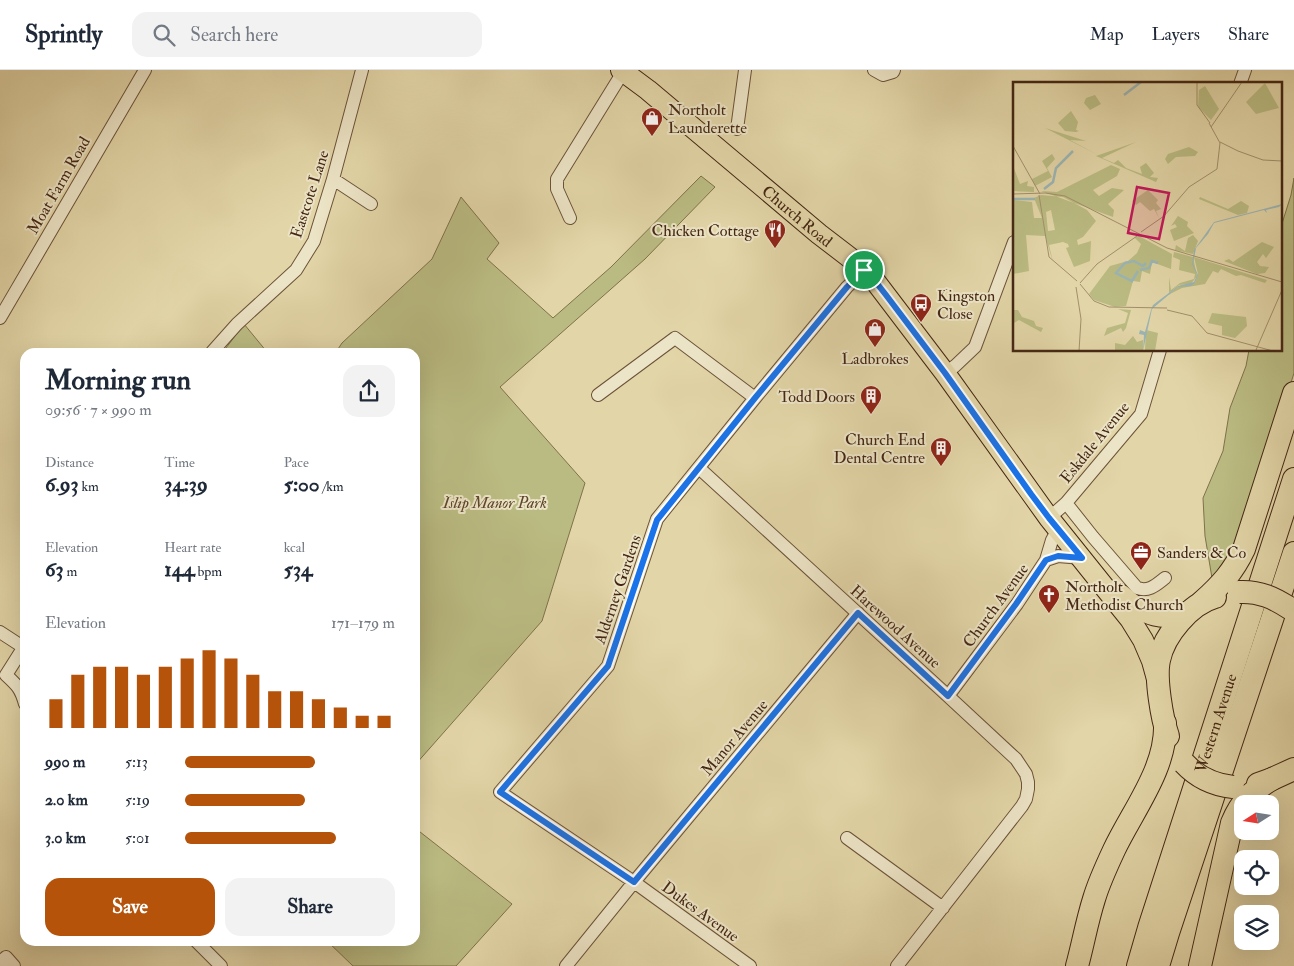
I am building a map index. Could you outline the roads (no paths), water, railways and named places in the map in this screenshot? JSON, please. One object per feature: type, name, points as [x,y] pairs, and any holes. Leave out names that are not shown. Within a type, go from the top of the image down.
[{"type":"highway","points":[[1077,966],[1095,897],[1114,850],[1148,788],[1164,742],[1164,723],[1158,668],[1161,652],[1177,625],[1219,587],[1236,566],[1244,549],[1294,393]]},
{"type":"highway","name":"Western Avenue","points":[[1138,966],[1294,479]]},
{"type":"highway","name":"Western Avenue","points":[[1158,966],[1294,553]]},
{"type":"highway","points":[[1198,605],[1212,598],[1239,592],[1254,592],[1272,597],[1292,611]]},
{"type":"highway","points":[[1164,723],[1170,742],[1177,755],[1195,774],[1210,782],[1233,787],[1253,785],[1287,773]]},
{"type":"highway","points":[[1200,966],[1235,814],[1244,800],[1256,790],[1287,773]]},
{"type":"main road","name":"Church Road","points":[[622,71],[648,90],[864,270],[881,288],[945,373],[1053,523],[1086,562]]},
{"type":"main road","points":[[1086,562],[1127,600],[1148,614],[1170,617],[1181,615],[1198,605]]},
{"type":"main road","points":[[1086,562],[1138,630],[1152,661],[1159,686]]},
{"type":"street","name":"Moat Farm Road","points":[[0,318],[144,70]]},
{"type":"street","name":"Eastcote Lane","points":[[216,348],[237,324],[296,270],[314,241],[333,179],[362,70]]},
{"type":"street","points":[[737,128],[745,70]]},
{"type":"street","points":[[874,70],[883,75],[893,71]]},
{"type":"street","points":[[570,218],[557,189],[557,179],[622,71]]},
{"type":"street","points":[[333,179],[371,204]]},
{"type":"street","points":[[945,373],[975,348],[1013,245]]},
{"type":"street","name":"Alderney Gardens","points":[[634,882],[500,792],[608,666],[657,520],[755,398],[847,287],[864,270]]},
{"type":"street","points":[[598,395],[675,338],[755,398]]},
{"type":"street","name":"Eskdale Avenue","points":[[1053,523],[1066,503],[1141,414],[1160,351]]},
{"type":"street","name":"Harewood Avenue","points":[[699,468],[1016,759],[1026,774],[1028,788],[1022,806],[897,966]]},
{"type":"street","points":[[1066,503],[1137,588],[1141,590],[1149,589],[1165,578]]},
{"type":"street","name":"Church Avenue","points":[[948,696],[1046,560],[1052,540],[1053,523]]},
{"type":"street","points":[[1046,560],[1058,556],[1086,562]]},
{"type":"street","name":"Manor Avenue","points":[[566,966],[858,613]]},
{"type":"street","points":[[0,632],[20,644]]},
{"type":"street","points":[[20,652],[3,678],[20,689]]},
{"type":"street","points":[[847,838],[943,908]]},
{"type":"street","name":"Dukes Avenue","points":[[634,882],[750,966]]},
{"type":"street","points":[[201,946],[221,966]]},
{"type":"street","points":[[0,962],[6,957],[14,966]]},
{"type":"place","name":"Northolt Launderette","points":[[652,137]]},
{"type":"place","name":"Chicken Cottage","points":[[775,249]]},
{"type":"place","name":"Kingston Close","points":[[921,323]]},
{"type":"place","name":"Ladbrokes","points":[[875,348]]},
{"type":"place","name":"Todd Doors","points":[[871,415]]},
{"type":"place","name":"Church End Dental Centre","points":[[941,467]]},
{"type":"place","name":"Sanders & Co","points":[[1141,571]]},
{"type":"place","name":"Northolt Methodist Church","points":[[1049,614]]},
{"type":"park label","name":"Islip Manor Park","points":[[495,502]]}]
